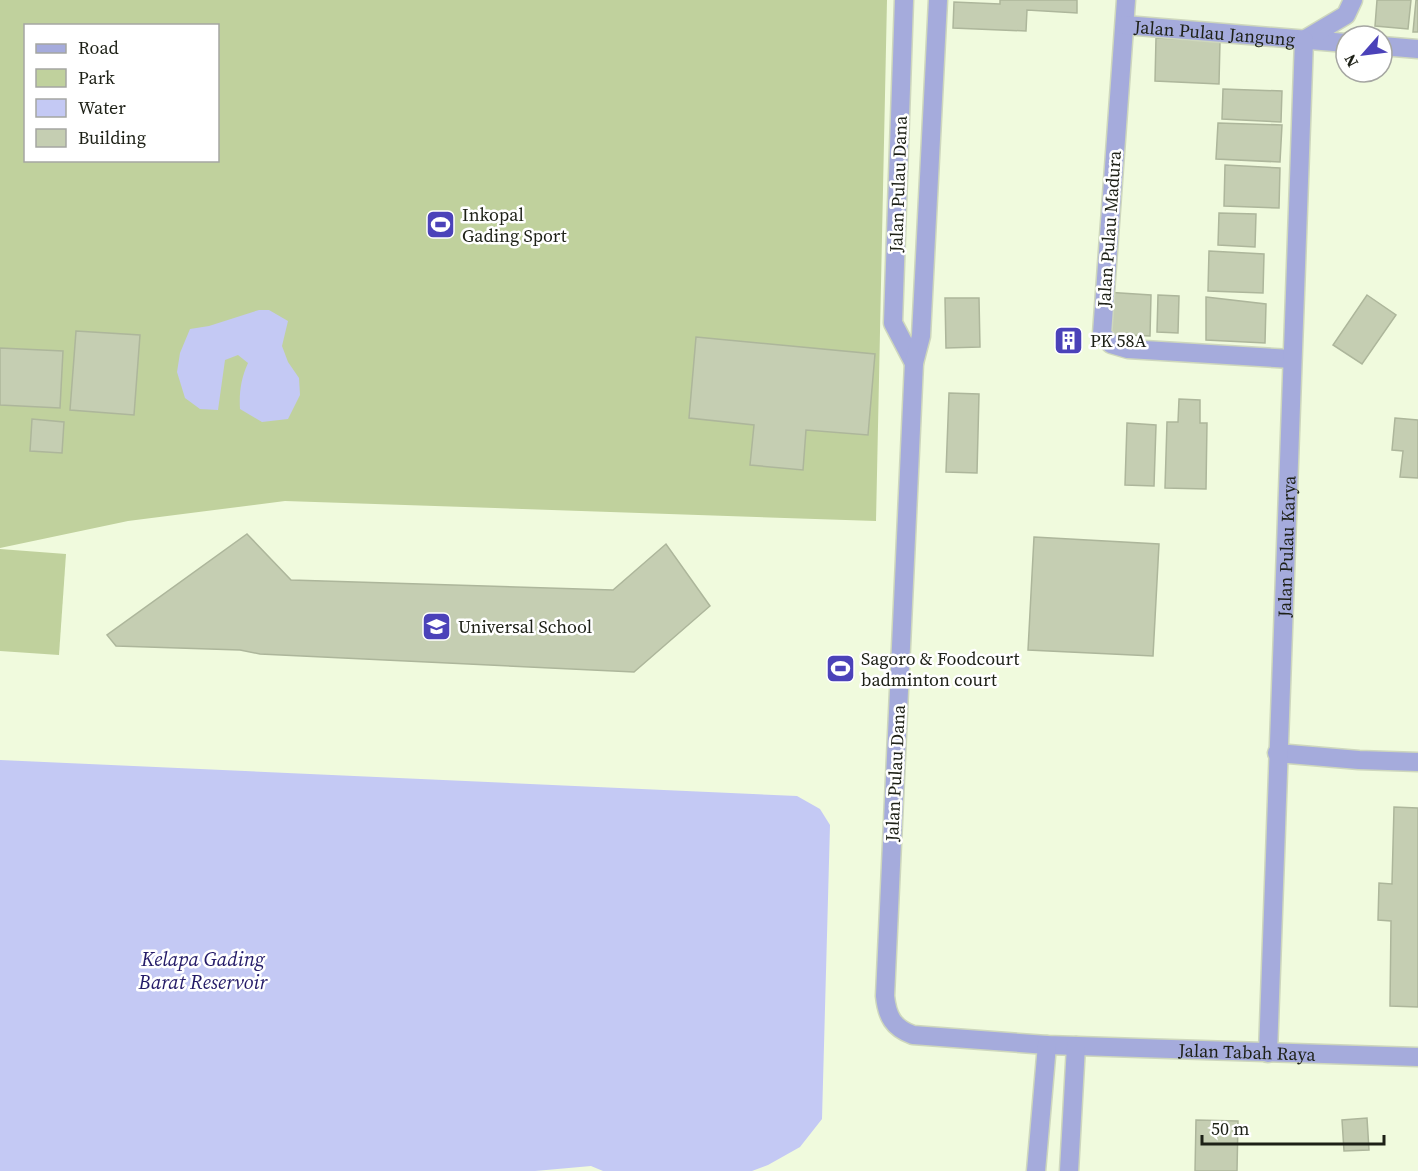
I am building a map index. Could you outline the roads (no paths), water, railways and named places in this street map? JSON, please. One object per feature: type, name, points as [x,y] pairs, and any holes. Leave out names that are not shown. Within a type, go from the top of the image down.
[{"type":"street","name":"Jalan Pulau Dana","points":[[904,0],[893,323],[914,363]]},
{"type":"street","name":"Jalan Pulau Dana","points":[[938,0],[921,336],[914,363],[886,1008],[892,1022],[901,1031],[913,1035],[1046,1051],[1076,1051]]},
{"type":"street","name":"Jalan Pulau Madura","points":[[1126,0],[1102,334],[1111,344],[1128,349],[1292,359]]},
{"type":"street","points":[[1304,40],[1346,15],[1353,0]]},
{"type":"street","name":"Jalan Pulau Jangung","points":[[1125,26],[1334,42]]},
{"type":"street","name":"Jalan Pulau Karya","points":[[1268,1053],[1304,40]]},
{"type":"street","points":[[1394,47],[1418,49]]},
{"type":"street","points":[[1277,753],[1418,762]]},
{"type":"street","points":[[1036,1171],[1046,1051]]},
{"type":"street","points":[[1069,1171],[1076,1051]]},
{"type":"street","name":"Jalan Tabah Raya","points":[[1076,1051],[1418,1057]]},
{"type":"water","points":[[259,310],[269,310],[288,321],[282,346],[288,362],[299,378],[300,395],[288,419],[262,422],[240,409],[241,386],[248,363],[238,355],[225,360],[218,410],[200,409],[185,398],[177,372],[180,353],[190,329],[209,326]]},
{"type":"water","name":"Kelapa Gading Barat Reservoir","points":[[0,760],[797,796],[820,809],[830,825],[822,1119],[800,1147],[752,1171],[603,1171],[591,1166],[535,1171],[0,1171]]},
{"type":"place","name":"Inkopal Gading Sport","points":[[441,224]]},
{"type":"place","name":"PK 58A","points":[[1069,340]]},
{"type":"place","name":"Universal School","points":[[437,626]]},
{"type":"place","name":"Sagoro & Foodcourt badminton court","points":[[840,668]]}]
